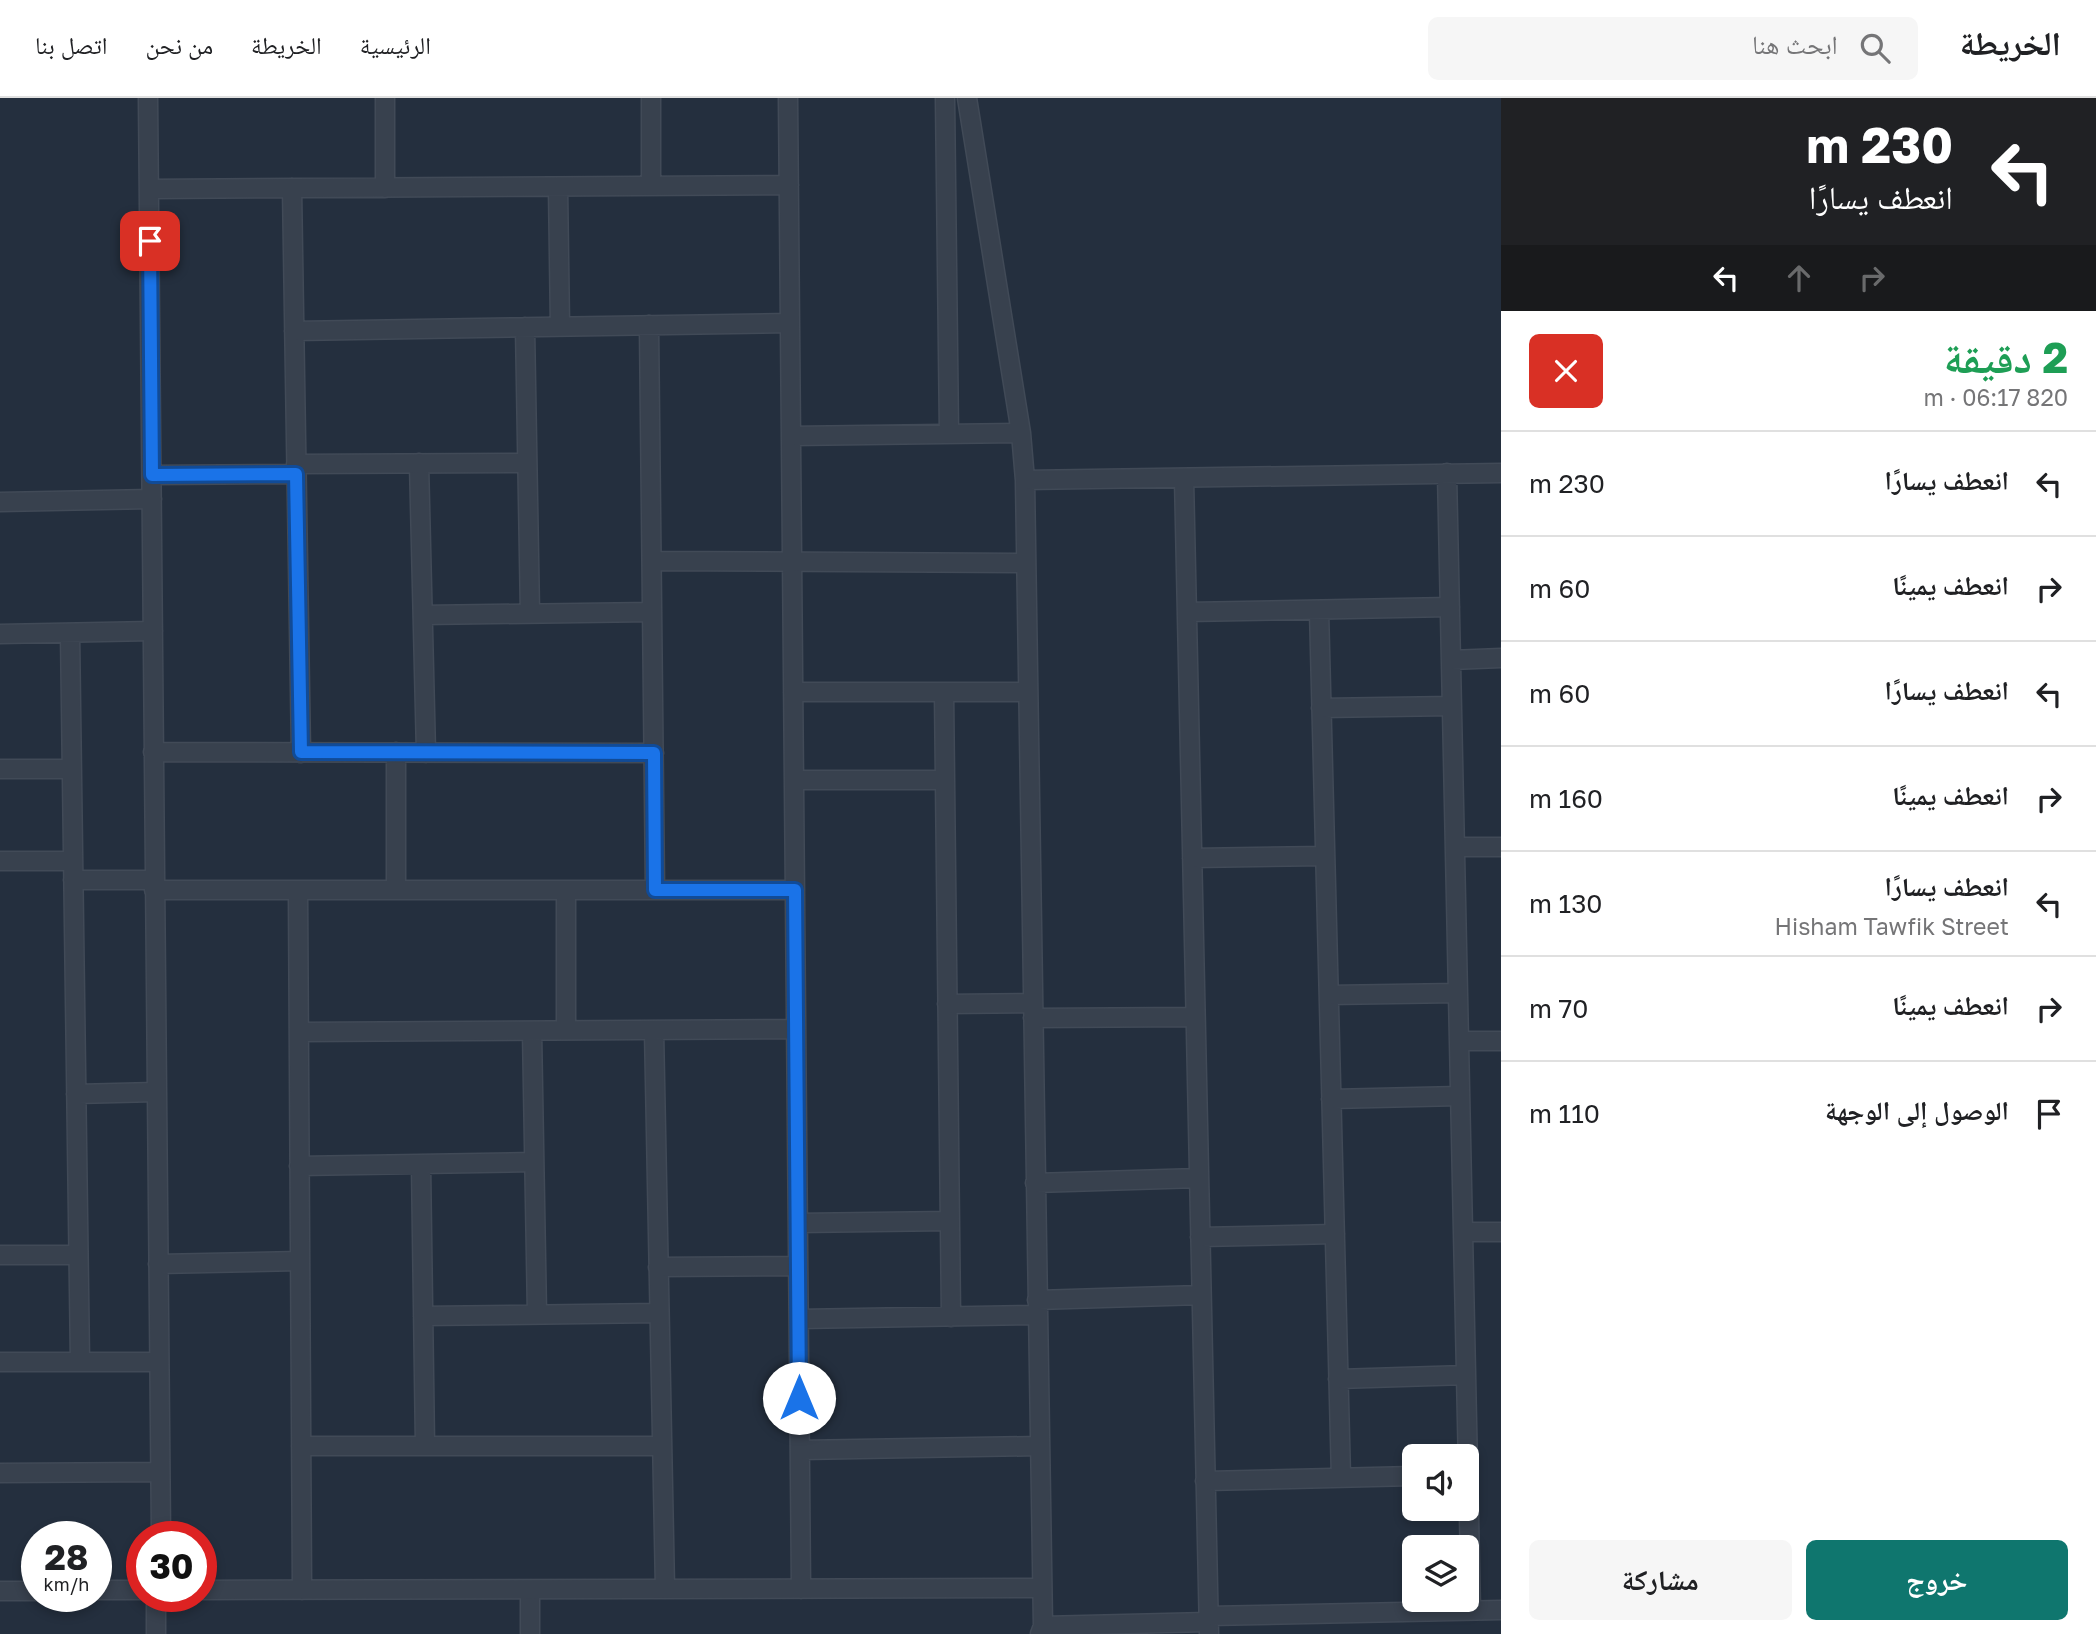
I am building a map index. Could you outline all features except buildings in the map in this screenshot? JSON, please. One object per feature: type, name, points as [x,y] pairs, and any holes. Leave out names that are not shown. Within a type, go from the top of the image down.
[{"type":"street","points":[[148,98],[161,1521]]},
{"type":"street","points":[[385,98],[385,188]]},
{"type":"street","points":[[651,98],[651,186]]},
{"type":"street","points":[[788,98],[801,1589]]},
{"type":"street","points":[[945,98],[949,434]]},
{"type":"street","points":[[967,98],[1021,433],[1025,480],[1043,1631],[1451,1612]]},
{"type":"street","points":[[149,189],[789,186]]},
{"type":"street","points":[[558,187],[560,327]]},
{"type":"street","points":[[292,188],[301,752]]},
{"type":"street","points":[[294,331],[790,323]]},
{"type":"street","points":[[649,325],[655,890]]},
{"type":"street","points":[[525,327],[530,614]]},
{"type":"street","points":[[791,436],[1021,433]]},
{"type":"street","points":[[152,475],[419,463],[527,463]]},
{"type":"street","points":[[419,463],[426,752]]},
{"type":"street","points":[[1447,473],[1467,1444]]},
{"type":"street","points":[[1025,480],[1501,473]]},
{"type":"street","points":[[1184,478],[1208,1624]]},
{"type":"street","points":[[0,502],[152,499]]},
{"type":"street","points":[[652,561],[1026,563]]},
{"type":"street","points":[[1187,612],[1450,607]]},
{"type":"street","points":[[1318,610],[1341,1478]]},
{"type":"street","points":[[423,615],[652,612]]},
{"type":"street","points":[[0,634],[153,631]]},
{"type":"street","points":[[70,633],[80,1362]]},
{"type":"street","points":[[1451,660],[1501,658]]},
{"type":"street","points":[[793,692],[1028,692]]},
{"type":"street","points":[[944,692],[951,1317]]},
{"type":"street","points":[[1321,708],[1452,706]]},
{"type":"street","points":[[153,752],[654,753]]},
{"type":"street","points":[[396,752],[396,890]]},
{"type":"street","points":[[0,769],[71,769]]},
{"type":"street","points":[[794,780],[945,780]]},
{"type":"street","points":[[1455,847],[1501,847]]},
{"type":"street","points":[[1192,858],[1325,856]]},
{"type":"street","points":[[0,861],[73,861]]},
{"type":"street","points":[[73,880],[298,890],[795,890]]},
{"type":"street","points":[[298,890],[302,1590]]},
{"type":"street","points":[[566,890],[566,1030]]},
{"type":"street","points":[[1329,995],[1458,993]]},
{"type":"street","points":[[947,1004],[1195,1017]]},
{"type":"street","points":[[299,1032],[796,1029]]},
{"type":"street","points":[[654,1030],[665,1589]]},
{"type":"street","points":[[532,1031],[537,1315]]},
{"type":"street","points":[[1459,1041],[1501,1041]]},
{"type":"street","points":[[76,1094],[156,1092]]},
{"type":"street","points":[[1331,1099],[1460,1096]]},
{"type":"street","points":[[299,1166],[534,1162]]},
{"type":"street","points":[[421,1164],[425,1446]]},
{"type":"street","points":[[1035,1183],[1199,1178]]},
{"type":"street","points":[[798,1223],[950,1221]]},
{"type":"street","points":[[1463,1232],[1501,1232]]},
{"type":"street","points":[[1200,1237],[1335,1234]]},
{"type":"street","points":[[0,1255],[78,1255]]},
{"type":"street","points":[[158,1264],[300,1261]]},
{"type":"street","points":[[658,1267],[798,1266]]},
{"type":"street","points":[[799,1319],[951,1317],[1201,1296]]},
{"type":"street","points":[[423,1316],[659,1313]]},
{"type":"street","points":[[0,1362],[159,1362]]},
{"type":"street","points":[[1338,1379],[1466,1375]]},
{"type":"street","points":[[301,1446],[662,1446]]},
{"type":"street","points":[[800,1450],[1039,1446]]},
{"type":"street","points":[[0,1473],[160,1472]]},
{"type":"street","points":[[1205,1481],[1402,1476]]},
{"type":"street","points":[[217,1590],[1042,1588]]},
{"type":"street","points":[[530,1590],[530,1634]]},
{"type":"street","points":[[0,1591],[21,1591]]},
{"type":"street","points":[[1479,1611],[1501,1610]]},
{"type":"street","points":[[156,1612],[156,1634]]},
{"type":"street","points":[[163,1612],[165,1634]]},
{"type":"route","points":[[150,241],[152,475],[296,474],[301,752],[654,753],[655,890],[795,890],[799,1398]]}]
